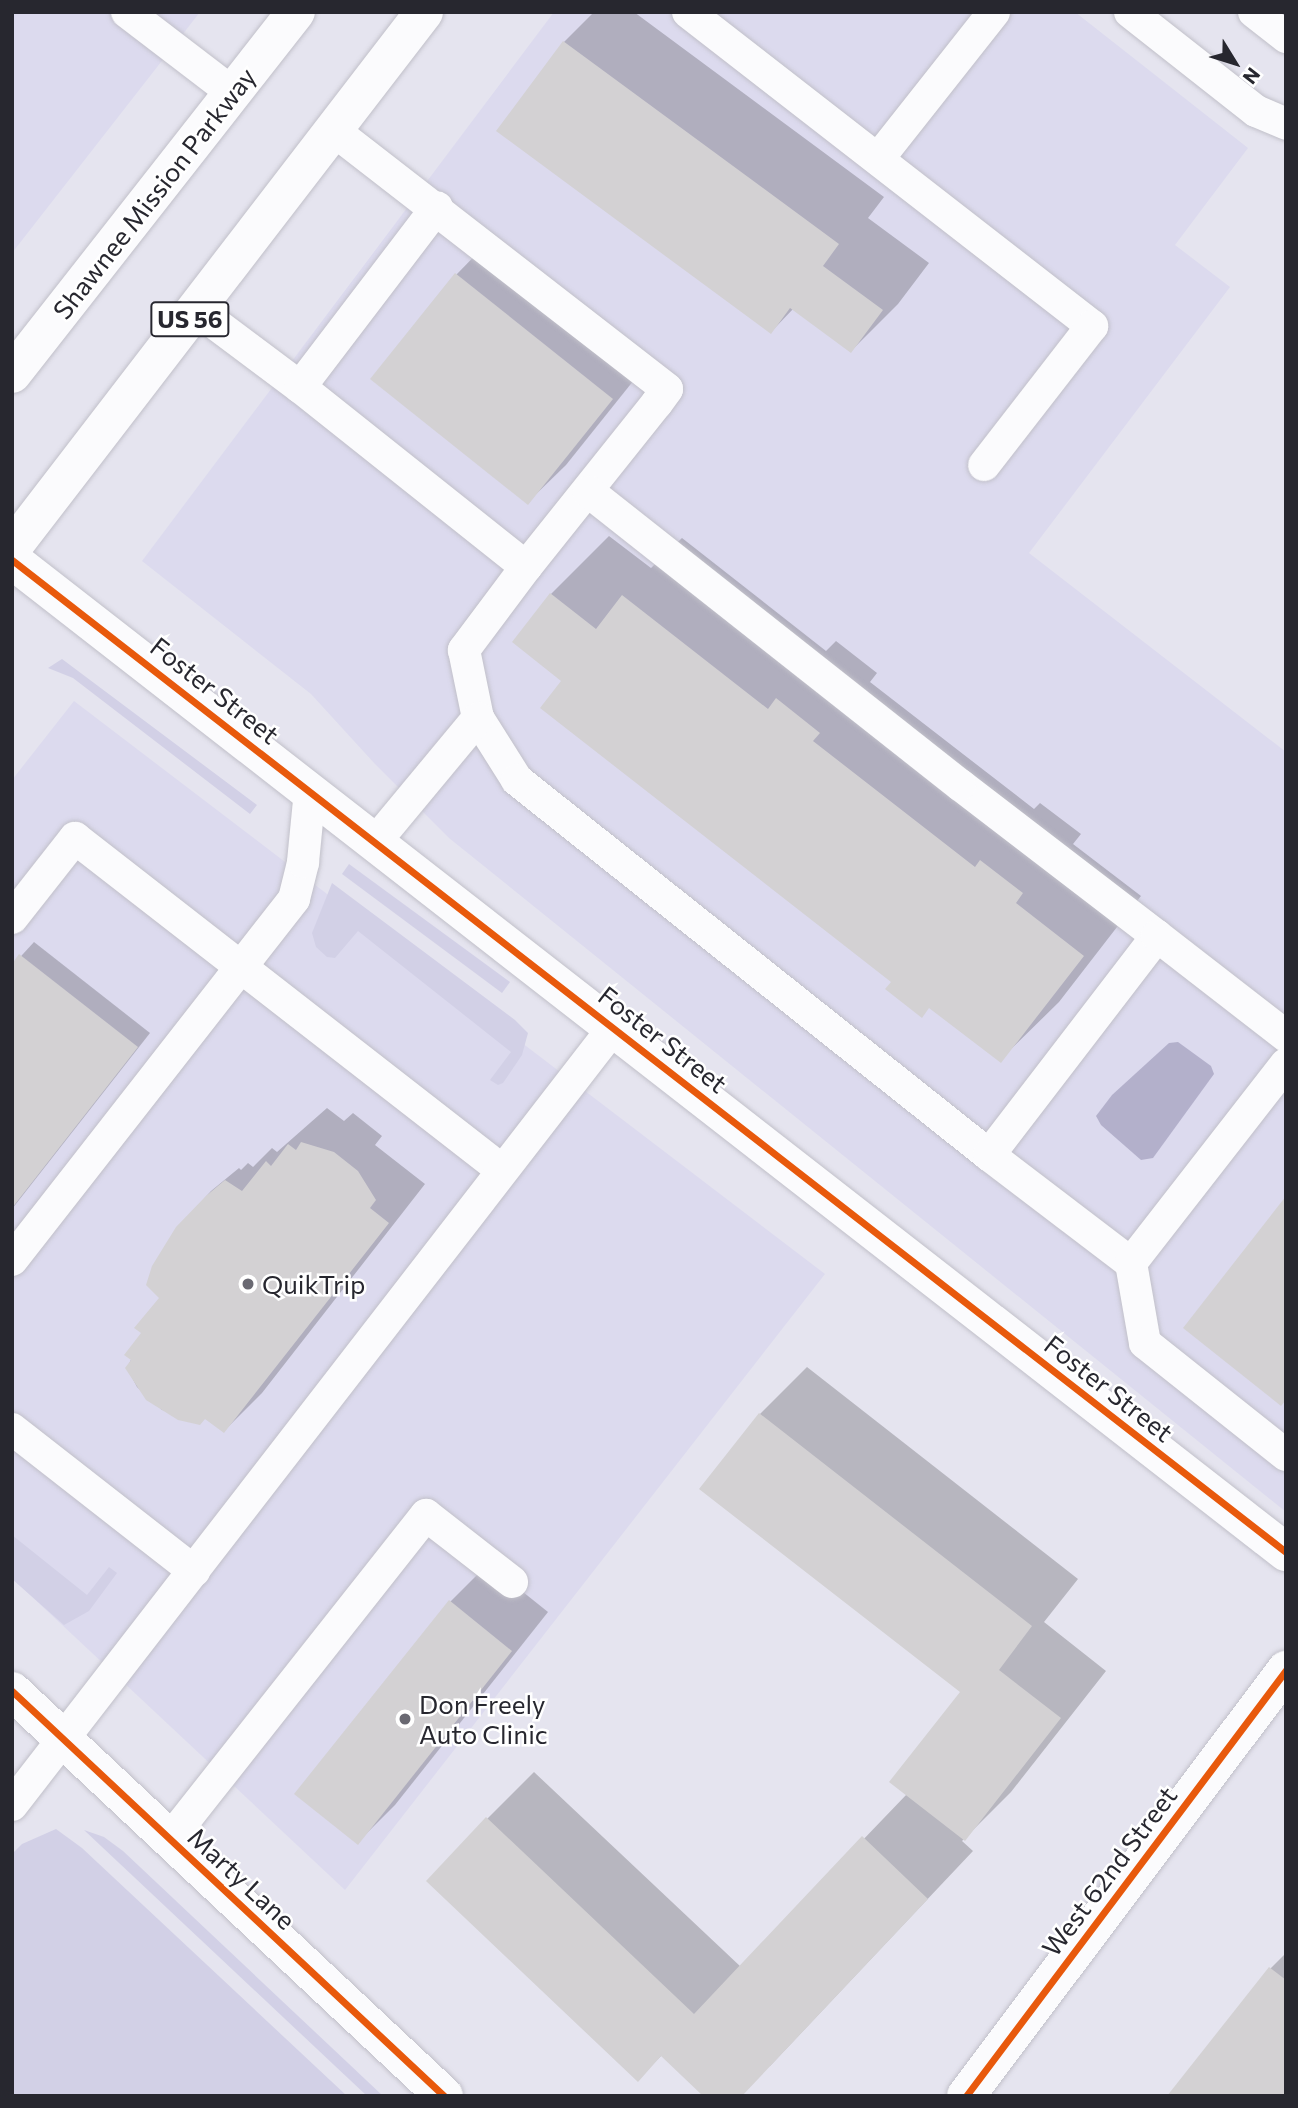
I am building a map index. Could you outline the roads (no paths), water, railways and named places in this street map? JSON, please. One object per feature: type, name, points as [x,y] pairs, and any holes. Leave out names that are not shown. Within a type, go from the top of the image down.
[{"type":"main road","name":"Shawnee Mission Parkway","points":[[12,374],[296,12]]},
{"type":"main road","name":"US 56","points":[[12,548],[424,12]]},
{"type":"main road","name":"Foster Street","points":[[12,560],[1286,1552]]},
{"type":"main road","name":"West 62nd Street","points":[[966,2096],[1286,1671]]},
{"type":"main road","name":"Marty Lane","points":[[12,1691],[444,2096]]},
{"type":"lane","points":[[127,12],[233,93]]},
{"type":"lane","points":[[688,12],[1092,326],[984,465]]},
{"type":"lane","points":[[878,159],[994,12]]},
{"type":"lane","points":[[1130,12],[1256,110],[1286,124]]},
{"type":"lane","points":[[1254,12],[1286,37]]},
{"type":"lane","points":[[333,130],[437,207],[667,388],[464,650],[478,718],[517,780],[989,1155],[1130,1263],[1145,1343],[1286,1455]]},
{"type":"lane","points":[[300,387],[437,207]]},
{"type":"lane","points":[[197,310],[300,387],[526,567]]},
{"type":"lane","points":[[589,492],[960,785],[1286,1036]]},
{"type":"lane","points":[[376,841],[478,718]]},
{"type":"lane","points":[[12,1260],[294,899],[303,862],[310,790]]},
{"type":"lane","points":[[12,918],[75,838],[240,969],[502,1170]]},
{"type":"lane","points":[[989,1155],[1157,936]]},
{"type":"lane","points":[[12,1805],[614,1027]]},
{"type":"lane","points":[[1130,1263],[1286,1065]]},
{"type":"lane","points":[[12,1429],[194,1571]]},
{"type":"lane","points":[[170,1839],[426,1515],[512,1582]]},
{"type":"place","name":"QuikTrip","points":[[248,1284]]},
{"type":"place","name":"Don Freely Auto Clinic","points":[[405,1719]]}]
